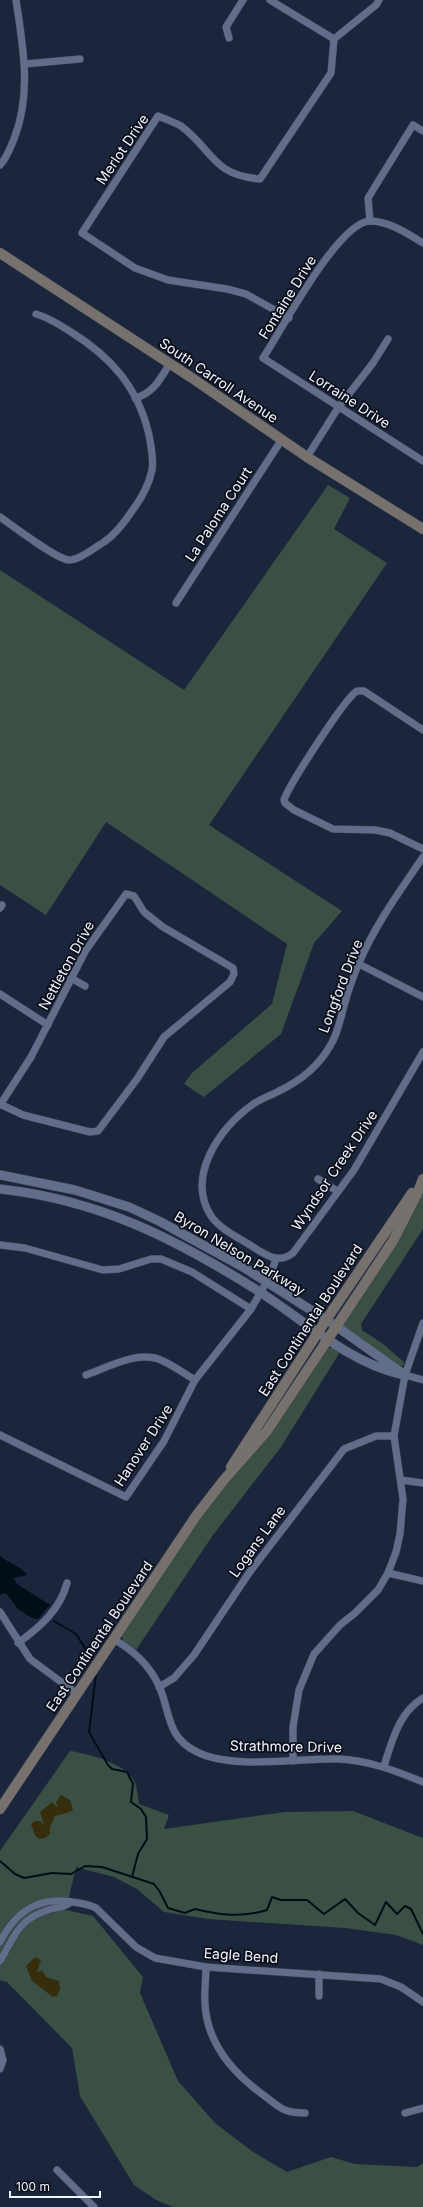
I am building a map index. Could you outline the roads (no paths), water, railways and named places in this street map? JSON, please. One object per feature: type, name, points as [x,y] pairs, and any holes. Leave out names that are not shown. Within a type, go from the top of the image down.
[{"type":"main road","name":"South Carroll Avenue","points":[[0,253],[170,364],[307,457],[423,529]]},
{"type":"main road","name":"East Continental Boulevard","points":[[223,1481],[318,1332],[423,1176]]},
{"type":"main road","name":"East Continental Boulevard","points":[[0,1809],[76,1693],[196,1516],[223,1481],[267,1431],[393,1241],[423,1179]]},
{"type":"street","points":[[0,166],[10,150],[23,106],[26,76],[16,0]]},
{"type":"street","points":[[229,38],[226,27],[243,0]]},
{"type":"street","points":[[270,0],[334,39],[376,5],[379,0]]},
{"type":"street","name":"Merlot Drive","points":[[289,318],[246,294],[168,280],[136,268],[82,234],[158,116],[180,125],[206,150],[219,166],[234,174],[260,179],[331,73],[334,39]]},
{"type":"street","points":[[25,64],[80,59]]},
{"type":"street","points":[[423,131],[413,125],[368,198],[370,221],[390,225],[423,243]]},
{"type":"street","name":"Fontaine Drive","points":[[263,358],[289,318],[319,266],[356,225],[370,221]]},
{"type":"street","points":[[0,517],[61,557],[75,559],[111,537],[140,500],[150,479],[152,453],[146,424],[135,398],[120,373],[101,352],[48,318],[36,314]]},
{"type":"street","points":[[307,457],[338,408],[374,364],[388,339]]},
{"type":"street","name":"Lorraine Drive","points":[[263,358],[338,408],[423,461]]},
{"type":"street","points":[[135,398],[144,396],[152,391],[170,364]]},
{"type":"street","name":"La Paloma Court","points":[[176,602],[282,439]]},
{"type":"street","points":[[423,730],[364,692],[357,691],[349,698],[334,720],[284,800],[285,803],[294,810],[333,829],[374,830],[390,833],[423,849]]},
{"type":"street","name":"Longford Drive","points":[[276,1259],[265,1254],[228,1231],[211,1216],[203,1197],[202,1188],[206,1164],[217,1142],[239,1115],[257,1101],[304,1076],[321,1059],[338,1031],[359,964],[389,908],[423,857]]},
{"type":"street","name":"Nettleton Drive","points":[[126,894],[134,896],[144,912],[163,927],[234,970],[234,974],[230,982],[164,1037],[137,1079],[98,1131],[90,1132],[23,1115],[0,1104],[48,1025],[71,978],[97,932],[126,894]]},
{"type":"street","points":[[359,964],[423,997]]},
{"type":"street","points":[[71,978],[85,986]]},
{"type":"street","points":[[0,994],[48,1025]]},
{"type":"street","name":"Wyndsor Creek Drive","points":[[276,1259],[287,1258],[293,1253],[337,1191],[354,1170],[423,1052]]},
{"type":"street","name":"Byron Nelson Parkway","points":[[0,1175],[76,1190],[129,1207],[179,1231],[243,1267],[336,1326],[405,1375]]},
{"type":"street","points":[[318,1179],[337,1191]]},
{"type":"street","name":"Byron Nelson Parkway","points":[[0,1189],[66,1200],[136,1224],[174,1241],[261,1293],[328,1339],[379,1369],[423,1380]]},
{"type":"street","points":[[0,1244],[32,1250],[103,1270],[119,1269],[151,1259],[161,1259],[192,1272],[251,1309]]},
{"type":"street","points":[[261,1293],[276,1259]]},
{"type":"street","name":"Hanover Drive","points":[[0,1435],[126,1497],[164,1441],[195,1380],[222,1348],[261,1293]]},
{"type":"street","points":[[293,1761],[293,1727],[296,1702],[299,1690],[314,1654],[340,1625],[355,1613],[378,1590],[388,1573],[400,1534],[403,1499],[394,1436],[405,1375],[423,1323]]},
{"type":"street","points":[[86,1375],[126,1360],[151,1357],[162,1360],[195,1380]]},
{"type":"street","name":"Logans Lane","points":[[159,1687],[174,1678],[194,1655],[249,1573],[344,1449],[376,1436],[394,1436]]},
{"type":"street","points":[[401,1480],[423,1483]]},
{"type":"street","points":[[388,1573],[423,1581]]},
{"type":"street","points":[[18,1643],[32,1633],[53,1613],[60,1602],[66,1583]]},
{"type":"street","points":[[0,1612],[18,1643],[30,1659],[41,1669],[76,1693]]},
{"type":"street","name":"Strathmore Drive","points":[[113,1639],[136,1654],[152,1674],[159,1687],[168,1720],[176,1737],[196,1751],[213,1757],[250,1761],[340,1759],[384,1766],[423,1782]]},
{"type":"street","points":[[384,1766],[399,1724],[409,1709],[423,1698]]},
{"type":"street","name":"Eagle Bend","points":[[0,1942],[10,1926],[26,1911],[46,1900],[66,1899],[70,1902],[90,1905],[96,1908],[136,1947],[155,1958],[206,1967],[381,1979],[401,1987],[423,2002]]},
{"type":"street","name":"Eagle Bend","points":[[0,1961],[13,1935],[28,1920],[49,1909],[64,1908],[70,1902]]},
{"type":"street","points":[[206,1967],[205,2004],[207,2017],[214,2040],[227,2062],[247,2083],[288,2113],[305,2113]]},
{"type":"street","points":[[318,1974],[319,1996]]},
{"type":"street","points":[[0,2049],[3,2060],[0,2068]]},
{"type":"street","points":[[405,2113],[423,2108]]},
{"type":"street","points":[[57,2170],[94,2207]]},
{"type":"waterway","points":[[54,1621],[76,1634],[92,1659]]},
{"type":"waterway","points":[[96,1674],[89,1732],[108,1765],[112,1769],[127,1772],[133,1784],[131,1802],[141,1809],[146,1817],[147,1839],[138,1854],[132,1877]]},
{"type":"waterway","points":[[0,1861],[15,1874],[24,1878],[52,1873],[71,1874],[85,1866],[102,1867],[154,1884],[168,1908],[185,1913],[195,1909],[231,1915],[249,1914],[267,1910],[272,1897],[281,1900],[307,1900],[324,1914],[345,1899],[358,1913],[375,1925],[386,1902],[397,1914],[405,1906],[411,1909],[423,1934]]}]
